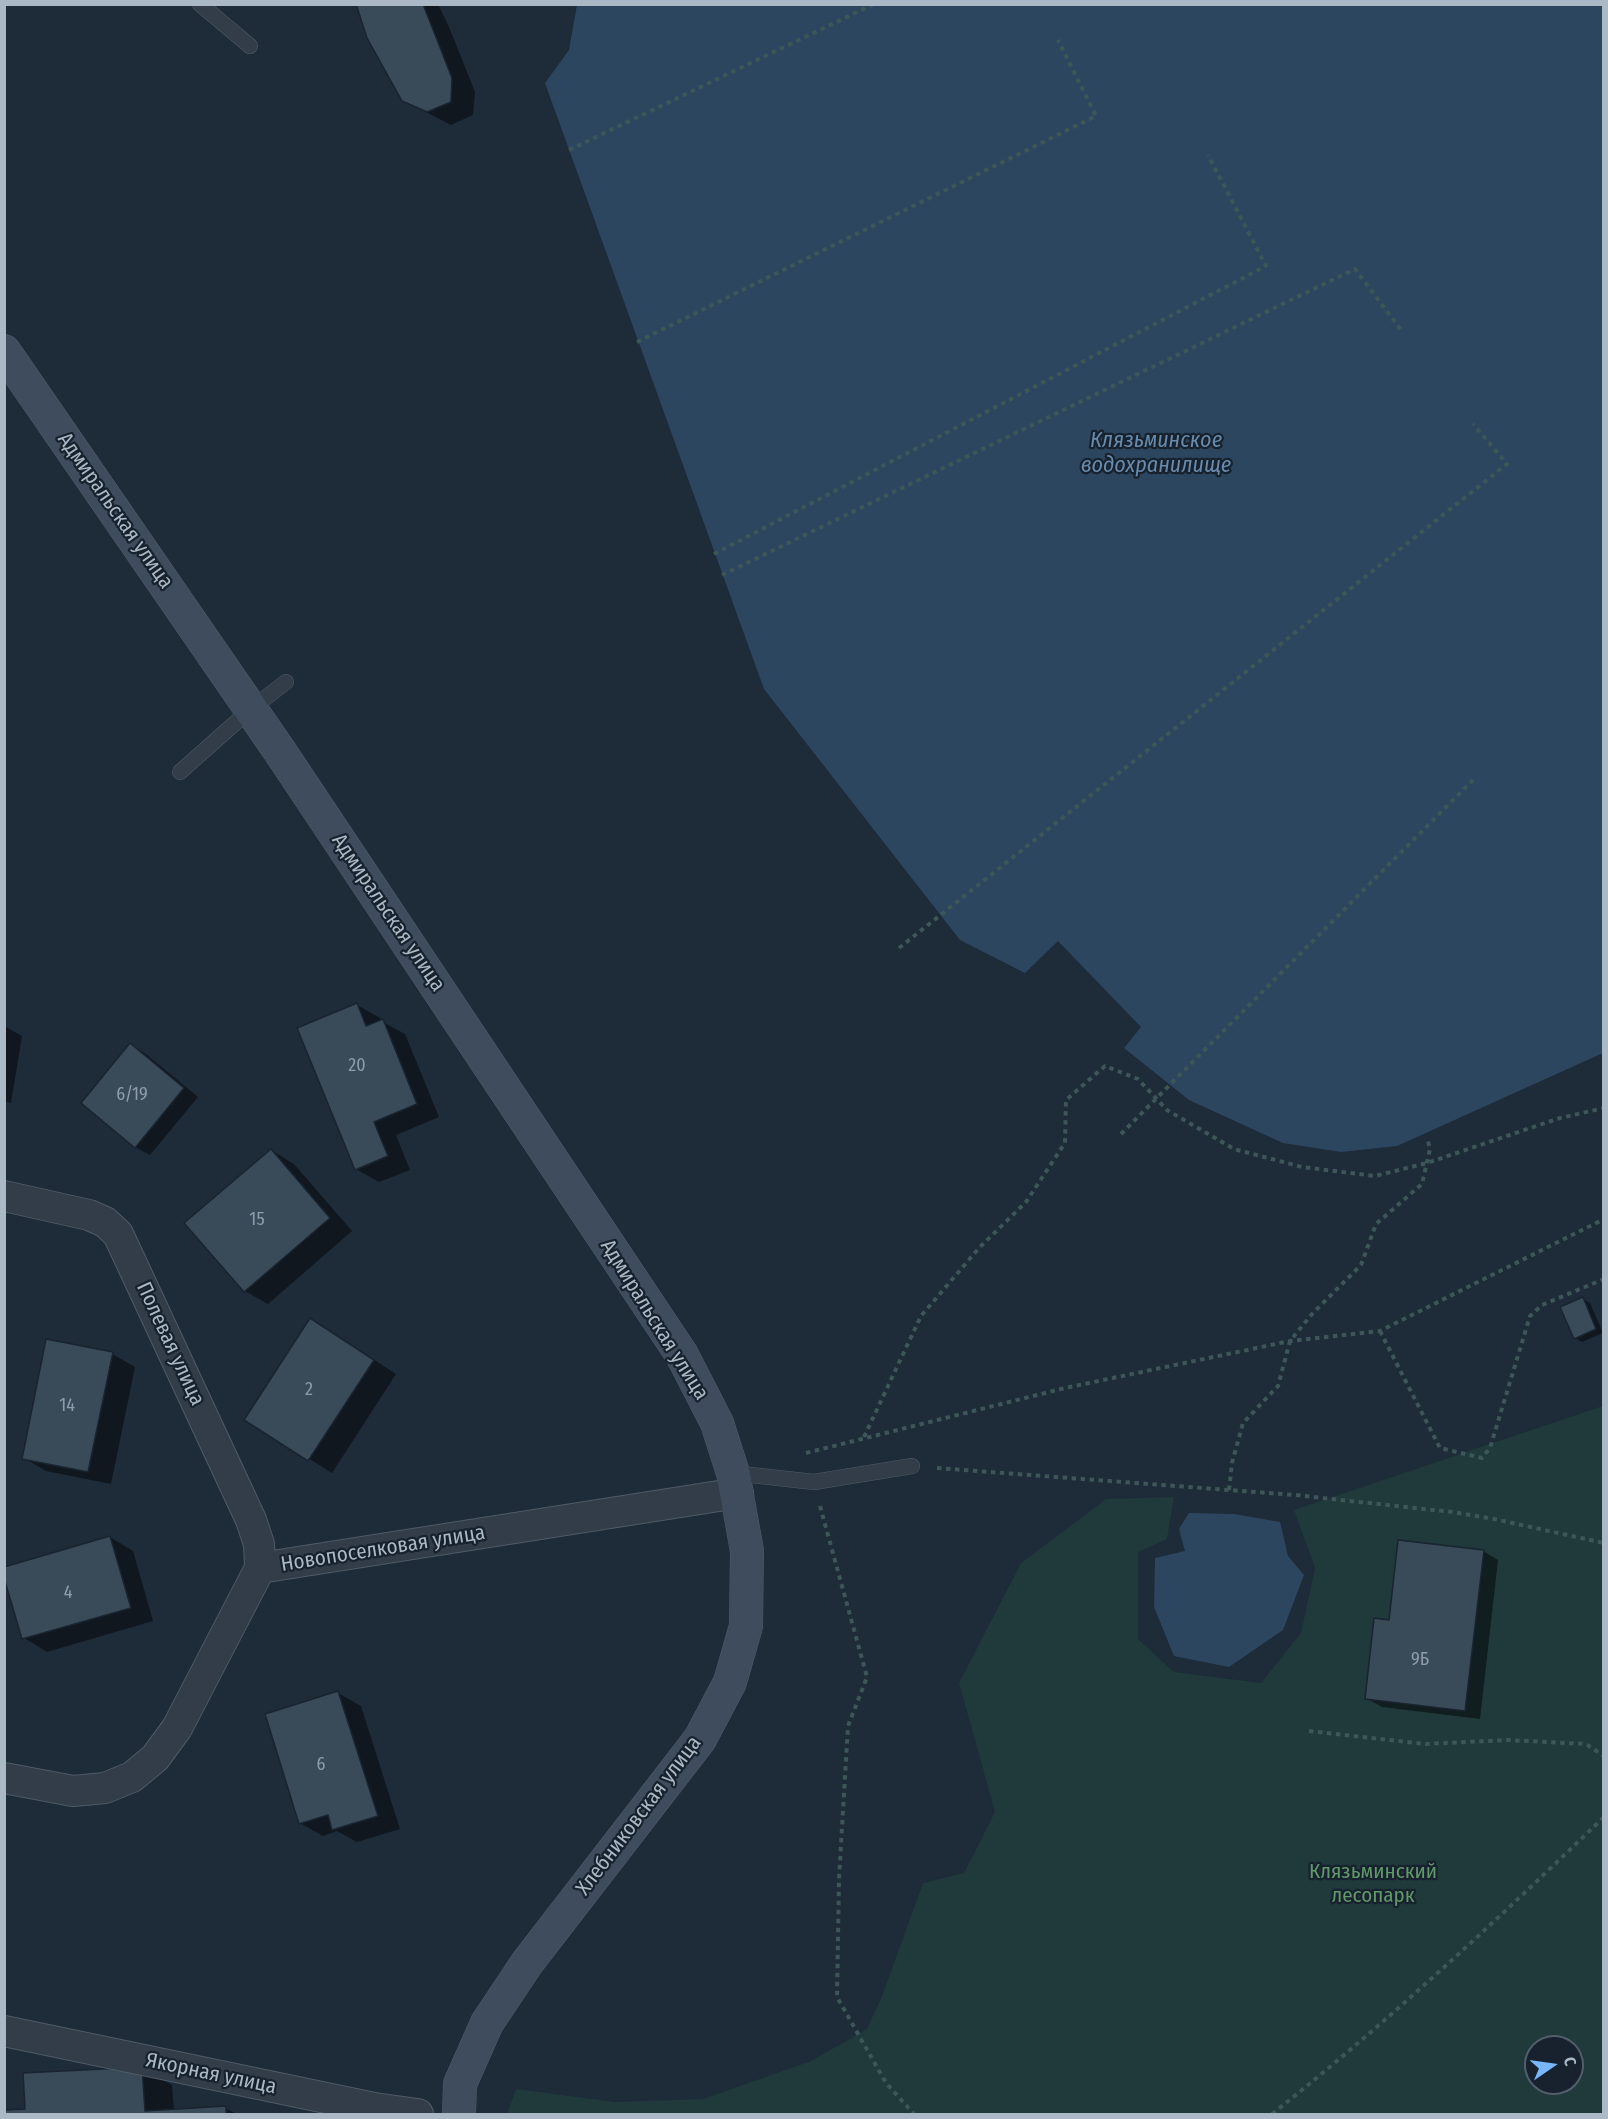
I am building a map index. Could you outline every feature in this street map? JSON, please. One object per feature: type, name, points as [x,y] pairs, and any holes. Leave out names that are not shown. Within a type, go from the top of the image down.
[{"type":"street","name":"Адмиральская улица","points":[[4,351],[251,709],[682,1355],[717,1423],[736,1483]]},
{"type":"street","name":"Полевая улица","points":[[4,1196],[89,1215],[105,1222],[118,1234],[252,1520],[259,1544],[260,1568]]},
{"type":"street","name":"Новопоселковая улица","points":[[4,1778],[73,1791],[105,1788],[132,1777],[155,1758],[177,1728],[260,1568],[736,1483]]},
{"type":"street","name":"Хлебниковская улица","points":[[459,2115],[460,2084],[487,2023],[527,1963],[700,1740],[730,1682],[746,1626],[747,1551],[736,1483]]},
{"type":"street","name":"Якорная улица","points":[[4,2031],[374,2108],[418,2115]]},
{"type":"lane","points":[[200,4],[249,46]]},
{"type":"lane","points":[[180,772],[285,682]]},
{"type":"lane","points":[[736,1483],[814,1482],[912,1466]]},
{"type":"path","points":[[569,150],[873,4]]},
{"type":"path","points":[[637,342],[1096,116],[1058,40]]},
{"type":"path","points":[[714,554],[1266,266],[1208,156]]},
{"type":"path","points":[[722,575],[1355,269],[1401,330]]},
{"type":"path","points":[[899,948],[1507,464],[1473,424]]},
{"type":"path","points":[[1121,1134],[1473,780]]},
{"type":"path","points":[[864,1437],[921,1316],[979,1248],[1026,1202],[1065,1143],[1066,1100],[1105,1066],[1138,1079],[1167,1110],[1234,1149],[1302,1167],[1375,1176],[1427,1163],[1560,1118],[1604,1108]]},
{"type":"path","points":[[1229,1490],[1232,1463],[1243,1423],[1278,1386],[1290,1341],[1312,1314],[1361,1265],[1376,1224],[1422,1184],[1430,1149],[1428,1141]]},
{"type":"path","points":[[799,1455],[1065,1388],[1290,1341],[1380,1330],[1604,1219]]},
{"type":"path","points":[[1380,1330],[1440,1449],[1482,1458],[1490,1448],[1530,1316],[1542,1305],[1604,1279]]},
{"type":"path","points":[[912,1466],[1295,1495],[1452,1512],[1604,1543]]},
{"type":"path","points":[[814,1482],[867,1677],[848,1726],[839,1880],[837,1997],[886,2084],[914,2115]]},
{"type":"path","points":[[1309,1731],[1426,1744],[1507,1740],[1586,1744],[1604,1756]]},
{"type":"path","points":[[1272,2115],[1383,2022],[1501,1915],[1604,1817]]},
{"type":"green space","name":"Клязьминский лесопарк","points":[[1603,1406],[1603,2114],[507,2114],[516,2089],[615,2102],[703,2099],[811,2061],[867,2029],[882,1996],[923,1883],[964,1873],[995,1812],[959,1683],[1021,1563],[1106,1499],[1174,1497],[1167,1539],[1138,1552],[1138,1639],[1174,1672],[1261,1683],[1301,1633],[1315,1568],[1294,1510]]},
{"type":"water","name":"Клязьминское водохранилище","points":[[577,5],[1603,5],[1603,1053],[1397,1146],[1341,1152],[1283,1143],[1189,1100],[1124,1048],[1141,1027],[1058,941],[1025,973],[960,940],[764,689],[545,83],[569,50]]},
{"type":"water","points":[[1189,1513],[1234,1514],[1280,1522],[1288,1556],[1304,1575],[1283,1630],[1229,1667],[1174,1656],[1154,1607],[1155,1558],[1185,1551],[1179,1529]]},
{"type":"building","points":[[356,4],[423,4],[452,78],[451,102],[427,112],[402,101],[367,38]]},
{"type":"building","points":[[357,1003],[366,1026],[383,1019],[417,1104],[374,1122],[388,1156],[355,1170],[297,1028]]},
{"type":"building","points":[[130,1043],[184,1088],[135,1148],[81,1103]]},
{"type":"building","points":[[271,1149],[330,1218],[244,1292],[184,1223]]},
{"type":"building","points":[[1583,1297],[1596,1329],[1574,1339],[1560,1307]]},
{"type":"building","points":[[310,1318],[374,1360],[308,1461],[244,1420]]},
{"type":"building","points":[[46,1339],[113,1352],[88,1472],[22,1459]]},
{"type":"building","points":[[110,1536],[131,1608],[22,1639],[4,1578],[4,1567]]},
{"type":"building","points":[[1398,1540],[1484,1550],[1465,1711],[1365,1699],[1374,1618],[1389,1620]]},
{"type":"building","points":[[338,1691],[378,1816],[332,1830],[328,1815],[299,1824],[265,1714]]},
{"type":"building","points":[[142,2067],[145,2111],[226,2106],[226,2114],[4,2114],[4,2110],[25,2109],[23,2073]]}]
